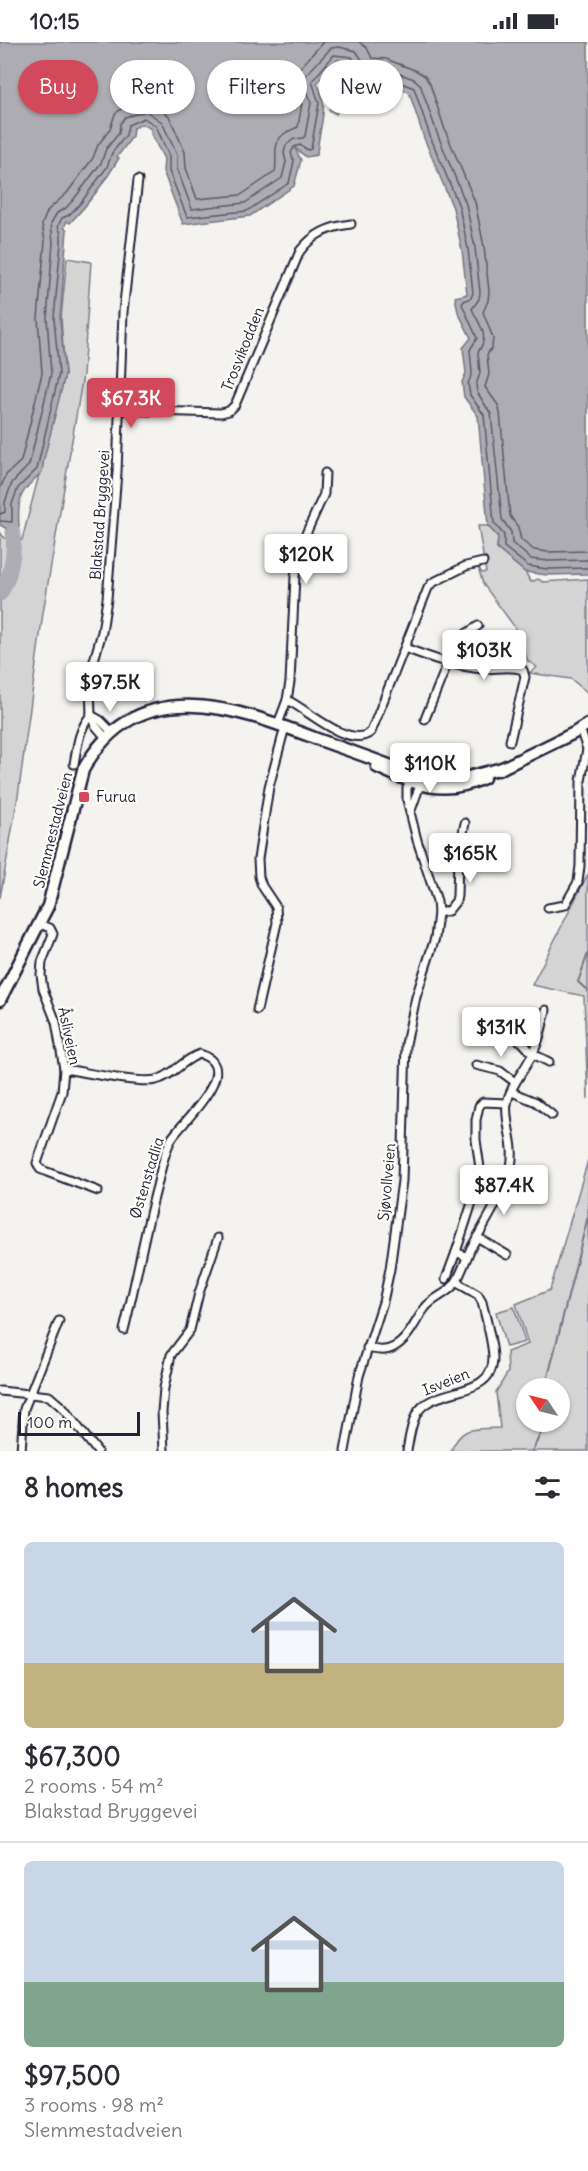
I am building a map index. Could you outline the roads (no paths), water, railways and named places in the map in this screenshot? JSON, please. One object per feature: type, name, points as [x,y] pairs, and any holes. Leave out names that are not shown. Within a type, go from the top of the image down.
[{"type":"main road","name":"Slemmestadveien","points":[[0,1000],[40,924],[55,886],[80,777],[95,751],[109,735],[131,719],[150,710],[186,704],[222,708],[281,726],[345,750],[359,759],[415,781],[459,779],[502,768],[584,727]]},
{"type":"street","name":"Blakstad Bryggevei","points":[[91,715],[91,671],[102,632],[107,599],[117,472],[123,312],[138,180]]},
{"type":"street","name":"Trosvikodden","points":[[119,410],[218,413],[229,411],[235,405],[300,251],[323,230],[333,226],[351,224]]},
{"type":"street","points":[[258,1010],[278,913],[259,877],[258,859],[265,804],[287,700],[295,576],[304,538],[324,494],[326,473]]},
{"type":"street","points":[[287,700],[324,723],[354,736],[364,737],[371,732],[414,620],[430,585],[466,566],[483,562]]},
{"type":"street","points":[[424,718],[446,663],[458,641],[477,626]]},
{"type":"street","points":[[405,648],[446,663],[485,669],[517,668],[523,670],[525,677],[510,741]]},
{"type":"street","points":[[74,764],[81,730],[91,715],[95,725],[109,735]]},
{"type":"street","points":[[548,908],[566,905],[578,882],[580,781],[587,748],[584,727]]},
{"type":"street","points":[[410,813],[415,781]]},
{"type":"street","name":"Sjøvollveien","points":[[345,1451],[351,1409],[367,1348],[383,1302],[390,1269],[399,1212],[403,1160],[406,1044],[416,997],[435,938],[438,913],[437,901],[417,840],[406,794],[415,781]]},
{"type":"street","points":[[438,913],[448,911],[456,901],[457,863],[465,823]]},
{"type":"street","name":"Åsliveien","points":[[40,924],[50,928],[52,934],[42,962],[41,975],[43,989],[56,1022],[64,1069],[62,1092],[37,1163],[40,1168],[48,1172],[98,1191]]},
{"type":"street","points":[[367,1348],[385,1350],[393,1348],[408,1335],[428,1304],[449,1290],[456,1282],[467,1257],[496,1206],[507,1179],[512,1163],[513,1148],[507,1103],[515,1082],[533,1054],[546,1010]]},
{"type":"street","points":[[504,1032],[522,1042],[533,1054],[549,1062]]},
{"type":"street","name":"Østenstadlia","points":[[64,1069],[156,1080],[189,1058],[200,1054],[210,1059],[214,1066],[213,1084],[208,1095],[172,1138],[166,1151],[146,1223],[124,1330]]},
{"type":"street","points":[[476,1065],[500,1071],[515,1082]]},
{"type":"street","points":[[512,1092],[536,1102],[552,1115]]},
{"type":"street","points":[[446,1279],[481,1175],[476,1140],[479,1106],[483,1102],[507,1103]]},
{"type":"street","points":[[481,1175],[519,1181],[533,1187]]},
{"type":"street","points":[[467,1221],[482,1229]]},
{"type":"street","points":[[164,1451],[162,1412],[171,1355],[190,1330],[199,1293],[218,1238]]},
{"type":"street","points":[[477,1238],[507,1256]]},
{"type":"street","points":[[456,1252],[467,1257]]},
{"type":"street","name":"Isveien","points":[[407,1451],[416,1414],[422,1407],[431,1400],[481,1383],[490,1370],[493,1358],[482,1302],[478,1295],[456,1282]]},
{"type":"street","points":[[21,1451],[24,1408],[59,1321]]},
{"type":"street","points":[[0,1391],[49,1396],[55,1400],[97,1451]]},
{"type":"water","points":[[0,42],[588,42],[588,574],[547,575],[525,572],[497,549],[498,537],[488,526],[478,416],[464,397],[462,382],[466,373],[463,348],[471,338],[458,312],[455,297],[467,294],[462,250],[453,208],[424,138],[409,92],[403,90],[403,60],[319,60],[317,83],[319,114],[323,114],[323,118],[317,155],[306,157],[295,148],[301,160],[294,186],[250,216],[183,224],[163,171],[164,159],[151,134],[151,129],[143,124],[133,128],[132,137],[117,157],[119,158],[102,184],[70,223],[67,221],[64,227],[67,230],[60,319],[65,375],[42,472],[25,490],[20,502],[19,527],[13,532],[0,525]]},
{"type":"waterway","points":[[0,594],[11,564],[13,532]]},
{"type":"waterway","points":[[588,953],[578,982],[588,991]]},
{"type":"waterway","points":[[548,1378],[588,1216]]},
{"type":"waterway","points":[[532,1451],[542,1432]]},
{"type":"place","name":"Furua","points":[[84,797]]}]
